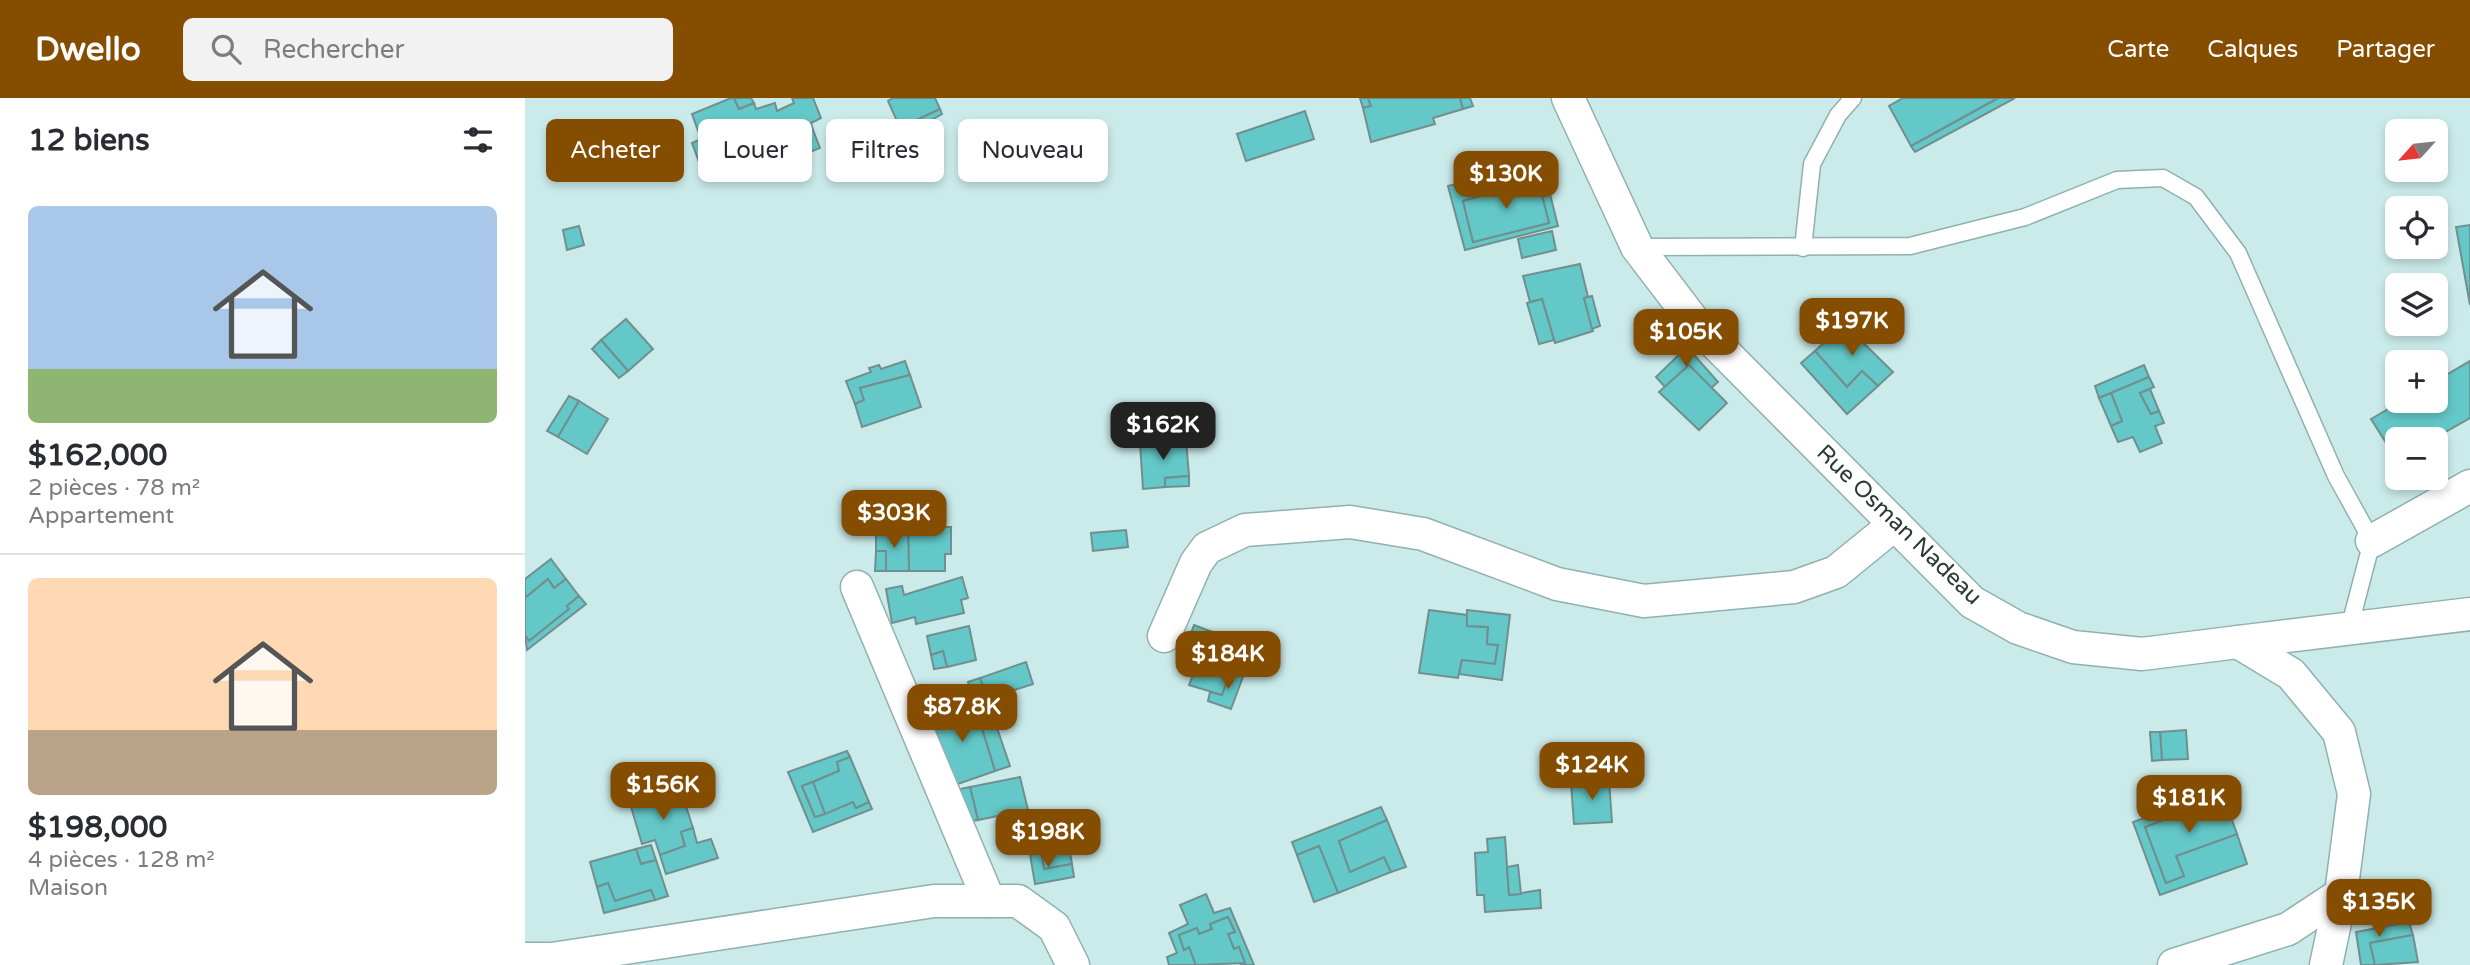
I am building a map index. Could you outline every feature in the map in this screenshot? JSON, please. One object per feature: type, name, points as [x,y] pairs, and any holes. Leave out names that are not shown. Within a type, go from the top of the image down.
[{"type":"street","name":"Rue Osman Nadeau","points":[[1568,98],[1637,247],[1695,323],[1972,601],[2018,628],[2073,648],[2143,654],[2470,614]]},
{"type":"street","points":[[2372,541],[2470,486]]},
{"type":"street","points":[[1164,635],[1196,564],[1207,548],[1245,530],[1350,522],[1423,534],[1557,584],[1644,601],[1794,587],[1836,572],[1895,524]]},
{"type":"street","points":[[857,587],[989,901]]},
{"type":"street","points":[[2238,642],[2291,674],[2339,732],[2354,794],[2341,894],[2326,965]]},
{"type":"street","points":[[2173,965],[2288,929],[2341,894]]},
{"type":"street","points":[[525,959],[552,959],[934,901],[1018,901],[1054,927],[1073,965]]},
{"type":"lane","points":[[1803,248],[1812,164],[1838,115],[1853,98]]},
{"type":"lane","points":[[1637,247],[1910,246],[2025,217],[2117,180],[2163,178],[2196,197],[2238,253],[2336,476],[2372,541],[2349,629]]},
{"type":"building","points":[[731,98],[734,98],[739,109],[754,103],[756,109],[775,103],[777,111],[794,103],[792,98],[813,98],[821,118],[812,122],[812,119],[698,119],[698,131],[692,114]]},
{"type":"building","points":[[734,98],[751,98],[754,103],[739,109]]},
{"type":"building","points":[[893,98],[935,98],[940,109],[919,119],[896,119],[888,101]]},
{"type":"building","points":[[1360,98],[1368,98],[1371,106],[1363,108]]},
{"type":"building","points":[[1368,98],[1460,98],[1463,109],[1433,118],[1435,124],[1371,142],[1363,108],[1371,106]]},
{"type":"building","points":[[1460,98],[1470,98],[1473,106],[1463,109]]},
{"type":"building","points":[[1903,98],[1998,98],[1911,146],[1889,106]]},
{"type":"building","points":[[1998,98],[2015,98],[1915,152],[1911,146]]},
{"type":"building","points":[[940,109],[942,114],[933,119],[919,119]]},
{"type":"building","points":[[1305,111],[1314,139],[1246,161],[1237,134]]},
{"type":"building","points":[[812,130],[820,148],[812,151]]},
{"type":"building","points":[[698,140],[698,159],[692,143]]},
{"type":"building","points":[[1508,171],[1514,188],[1463,201],[1473,242],[1549,223],[1537,176],[1545,174],[1558,226],[1465,250],[1448,186]]},
{"type":"building","points":[[1538,180],[1549,223],[1473,242],[1463,201]]},
{"type":"building","points":[[2470,225],[2470,305],[2456,227]]},
{"type":"building","points":[[579,226],[584,245],[567,250],[563,230]]},
{"type":"building","points":[[1552,231],[1556,250],[1522,258],[1518,239]]},
{"type":"building","points":[[1580,264],[1588,297],[1584,298],[1593,331],[1555,343],[1542,299],[1530,302],[1523,276]]},
{"type":"building","points":[[1592,296],[1600,326],[1592,329],[1584,298]]},
{"type":"building","points":[[1542,299],[1554,340],[1539,344],[1527,303]]},
{"type":"building","points":[[626,319],[653,349],[628,371],[601,340]]},
{"type":"building","points":[[1844,324],[1893,372],[1878,386],[1862,371],[1847,387],[1815,351]]},
{"type":"building","points":[[601,340],[628,371],[619,378],[592,349]]},
{"type":"building","points":[[1687,347],[1718,382],[1711,388],[1689,365],[1665,387],[1656,377]]},
{"type":"building","points":[[1815,351],[1847,387],[1862,371],[1878,386],[1847,414],[1801,363]]},
{"type":"building","points":[[905,361],[910,375],[860,388],[864,400],[855,404],[846,381],[871,372],[869,368],[879,365],[881,369]]},
{"type":"building","points":[[2470,361],[2470,418],[2448,430],[2448,427],[2385,427],[2385,441],[2371,419],[2385,411],[2385,413],[2448,413],[2448,374]]},
{"type":"building","points":[[1689,365],[1727,403],[1699,430],[1659,392]]},
{"type":"building","points":[[2144,365],[2149,377],[2099,398],[2095,386]]},
{"type":"building","points":[[910,375],[921,407],[862,427],[855,404],[864,400],[860,388]]},
{"type":"building","points":[[2149,377],[2154,387],[2140,393],[2151,414],[2159,411],[2164,423],[2155,426],[2162,443],[2140,452],[2133,437],[2118,442],[2111,426],[2122,421],[2111,393]]},
{"type":"building","points":[[2150,389],[2159,411],[2151,414],[2140,393]]},
{"type":"building","points":[[2111,393],[2122,421],[2111,426],[2099,398]]},
{"type":"building","points":[[569,396],[579,401],[558,437],[547,431]]},
{"type":"building","points":[[579,401],[608,419],[587,454],[558,437]]},
{"type":"building","points":[[1186,439],[1189,476],[1165,478],[1165,487],[1143,489],[1140,443]]},
{"type":"building","points":[[1189,476],[1189,486],[1165,487],[1165,478]]},
{"type":"building","points":[[908,527],[951,527],[951,554],[945,554],[945,571],[909,571]]},
{"type":"building","points":[[1126,530],[1128,547],[1093,551],[1091,533]]},
{"type":"building","points":[[908,532],[909,571],[886,571],[886,551],[876,551],[876,533]]},
{"type":"building","points":[[876,551],[886,551],[886,571],[875,571]]},
{"type":"building","points":[[551,559],[566,579],[554,588],[548,579],[525,598],[525,579]]},
{"type":"building","points":[[962,577],[968,598],[961,600],[964,613],[916,624],[915,617],[892,623],[886,589],[902,586],[904,595]]},
{"type":"building","points":[[548,579],[554,588],[566,579],[579,596],[567,606],[569,609],[529,641],[525,635],[525,598]]},
{"type":"building","points":[[579,596],[586,604],[527,650],[525,635],[529,641],[569,609],[567,606]]},
{"type":"building","points":[[1429,610],[1467,615],[1467,626],[1488,627],[1487,644],[1498,645],[1495,664],[1462,660],[1458,678],[1419,673]]},
{"type":"building","points":[[1467,610],[1510,615],[1502,680],[1459,674],[1462,660],[1495,664],[1498,645],[1487,644],[1488,627],[1467,626]]},
{"type":"building","points":[[1194,625],[1210,631],[1198,662],[1183,656]]},
{"type":"building","points":[[969,626],[976,660],[947,667],[943,651],[931,655],[927,636]]},
{"type":"building","points":[[1210,631],[1242,641],[1222,695],[1189,685]]},
{"type":"building","points":[[943,651],[947,667],[934,669],[931,655]]},
{"type":"building","points":[[1026,662],[1033,684],[987,699],[980,678]]},
{"type":"building","points":[[1231,671],[1244,674],[1231,709],[1208,701],[1210,692],[1222,695]]},
{"type":"building","points":[[980,678],[1010,766],[995,771],[968,682]]},
{"type":"building","points":[[974,703],[995,771],[952,786],[929,718]]},
{"type":"building","points":[[2186,730],[2188,759],[2162,760],[2160,732]]},
{"type":"building","points":[[2150,732],[2160,732],[2162,760],[2152,761]]},
{"type":"building","points":[[847,751],[850,757],[837,762],[839,771],[802,786],[815,817],[853,802],[856,808],[869,802],[872,809],[813,832],[788,772]]},
{"type":"building","points":[[850,757],[869,802],[856,808],[853,802],[825,814],[813,782],[839,771],[837,762]]},
{"type":"building","points":[[1020,777],[1028,810],[978,820],[970,787]]},
{"type":"building","points":[[677,778],[681,791],[631,807],[626,793]]},
{"type":"building","points":[[1609,780],[1612,822],[1574,824],[1571,783]]},
{"type":"building","points":[[813,782],[825,814],[815,817],[802,786]]},
{"type":"building","points":[[970,787],[978,820],[962,823],[956,790]]},
{"type":"building","points":[[2221,790],[2224,798],[2145,827],[2166,883],[2184,876],[2176,856],[2237,834],[2247,864],[2160,895],[2133,822]]},
{"type":"building","points":[[681,791],[693,828],[681,832],[685,846],[660,855],[655,840],[642,844],[631,807]]},
{"type":"building","points":[[2224,798],[2237,834],[2176,856],[2184,876],[2166,883],[2145,827]]},
{"type":"building","points":[[1381,807],[1387,820],[1339,841],[1350,872],[1384,857],[1391,872],[1338,893],[1319,846],[1297,855],[1292,842]]},
{"type":"building","points":[[1387,820],[1406,867],[1391,872],[1384,857],[1350,872],[1339,841]]},
{"type":"building","points":[[1065,825],[1072,864],[1044,869],[1040,845],[1029,848],[1026,831]]},
{"type":"building","points":[[693,828],[697,843],[711,839],[718,858],[666,874],[660,855],[685,846],[681,832]]},
{"type":"building","points":[[1505,837],[1509,895],[1540,890],[1541,908],[1485,912],[1484,895],[1477,895],[1475,853],[1488,852],[1487,839]]},
{"type":"building","points":[[651,845],[656,860],[641,864],[636,849]]},
{"type":"building","points":[[1040,845],[1044,869],[1072,864],[1074,877],[1035,884],[1029,848]]},
{"type":"building","points":[[1319,846],[1338,893],[1314,902],[1297,855]]},
{"type":"building","points":[[636,849],[641,864],[656,860],[668,896],[655,900],[651,890],[615,901],[608,883],[597,887],[590,862]]},
{"type":"building","points":[[1518,865],[1521,894],[1509,895],[1507,867]]},
{"type":"building","points":[[608,883],[615,901],[651,890],[655,900],[604,913],[597,887]]},
{"type":"building","points":[[1206,894],[1214,913],[1230,908],[1254,965],[1240,965],[1245,963],[1239,947],[1234,949],[1228,934],[1235,932],[1228,917],[1210,924],[1212,929],[1199,934],[1197,928],[1179,935],[1184,950],[1189,947],[1196,965],[1169,965],[1167,957],[1177,953],[1169,933],[1188,924],[1180,905]]},
{"type":"building","points":[[1228,917],[1235,932],[1228,934],[1234,949],[1239,947],[1245,963],[1196,965],[1189,947],[1184,950],[1179,935],[1197,928],[1199,934],[1212,929],[1210,924]]},
{"type":"building","points":[[2409,922],[2413,935],[2370,943],[2375,965],[2361,965],[2356,932]]},
{"type":"building","points":[[2413,935],[2418,962],[2375,965],[2370,943]]}]
